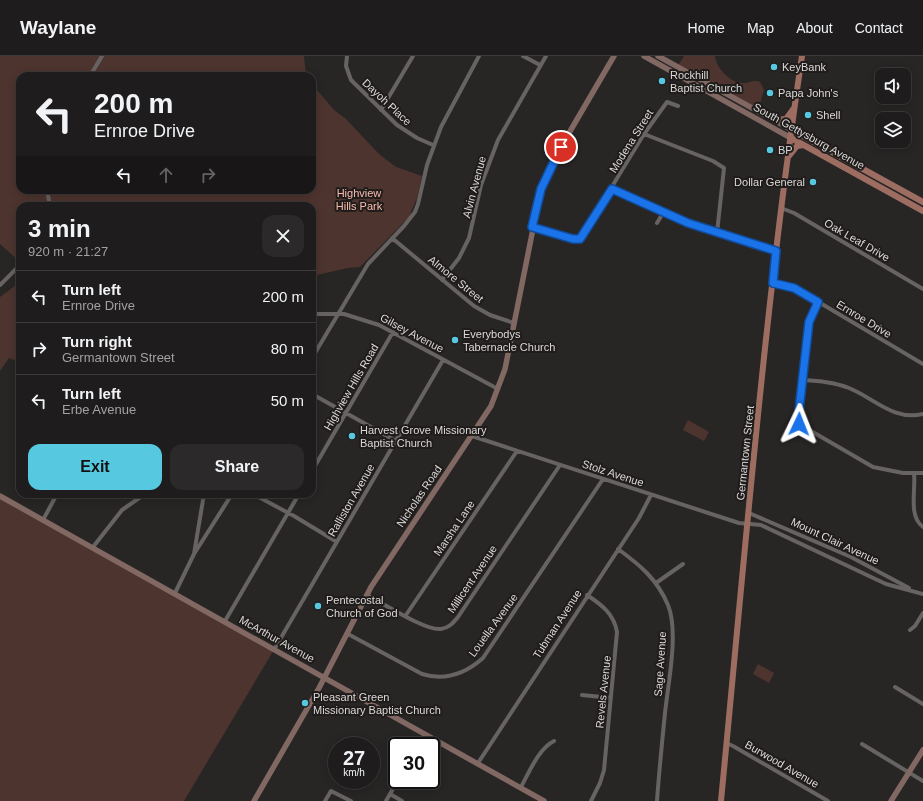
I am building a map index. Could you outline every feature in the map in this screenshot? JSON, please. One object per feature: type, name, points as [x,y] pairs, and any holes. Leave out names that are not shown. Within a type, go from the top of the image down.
[{"type":"main road","name":"Germantown Street","points":[[721,801],[776,251],[787,159],[802,56]]},
{"type":"main road","points":[[775,120],[786,118],[795,107]]},
{"type":"main road","name":"South Gettysburg Avenue","points":[[792,130],[923,202]]},
{"type":"main road","name":"South Gettysburg Avenue","points":[[791,138],[923,211]]},
{"type":"main road","points":[[787,159],[797,146],[804,145]]},
{"type":"street","points":[[92,72],[102,56]]},
{"type":"street","points":[[381,110],[413,56]]},
{"type":"street","points":[[316,351],[368,264],[410,219],[418,204],[433,145],[451,104],[479,56]]},
{"type":"street","points":[[524,56],[540,65]]},
{"type":"street","name":"Alvin Avenue","points":[[442,280],[459,258],[469,238],[484,173],[498,140],[546,56]]},
{"type":"street","name":"Nicholas Road","points":[[254,801],[325,677],[381,570],[487,413],[505,369],[532,227],[539,196],[546,175],[614,56]]},
{"type":"street","name":"South Gettysburg Avenue","points":[[644,56],[791,138]]},
{"type":"street","name":"South Gettysburg Avenue","points":[[658,56],[792,130]]},
{"type":"street","name":"Dayoh Place","points":[[347,57],[346,70],[351,80],[406,133],[433,145]]},
{"type":"street","name":"Modena Street","points":[[532,227],[579,239],[583,237],[644,134],[667,102],[678,106]]},
{"type":"street","points":[[644,134],[722,166],[724,171],[717,233]]},
{"type":"street","points":[[612,189],[663,213],[717,233],[776,251]]},
{"type":"street","name":"Oak Leaf Drive","points":[[781,208],[794,213],[923,289]]},
{"type":"street","points":[[657,223],[663,213]]},
{"type":"street","name":"Almore Street","points":[[392,238],[478,309],[514,323]]},
{"type":"street","points":[[0,285],[16,269]]},
{"type":"street","name":"Ernroe Drive","points":[[773,283],[794,288],[923,364]]},
{"type":"street","points":[[818,302],[809,322],[798,419],[799,424],[867,465],[881,470],[923,473]]},
{"type":"street","name":"Gilsey Avenue","points":[[316,314],[338,314],[364,320],[393,332],[498,389]]},
{"type":"street","name":"Highview Hills Road","points":[[316,464],[393,332]]},
{"type":"street","name":"Ralliston Avenue","points":[[275,648],[443,360]]},
{"type":"street","points":[[803,380],[833,383],[848,388],[897,414],[909,416],[923,414]]},
{"type":"street","points":[[316,396],[396,441]]},
{"type":"street","name":"Stolz Avenue","points":[[472,436],[651,495],[748,525]]},
{"type":"street","name":"Marsha Lane","points":[[406,615],[516,451]]},
{"type":"street","name":"Millicent Avenue","points":[[367,595],[433,629],[444,629],[454,622],[560,465]]},
{"type":"street","points":[[914,473],[915,514],[917,521],[923,527]]},
{"type":"street","name":"Louella Avenue","points":[[348,634],[422,674],[433,677],[446,677],[459,674],[468,669],[483,658],[603,479]]},
{"type":"street","name":"Tubman Avenue","points":[[478,763],[639,518],[651,495]]},
{"type":"street","name":"McArthur Avenue","points":[[0,496],[275,648],[478,763],[521,788],[533,798],[544,801]]},
{"type":"street","points":[[43,520],[55,498]]},
{"type":"street","points":[[93,547],[122,510],[139,498]]},
{"type":"street","points":[[194,554],[203,498]]},
{"type":"street","points":[[175,593],[194,554],[229,498]]},
{"type":"street","points":[[260,498],[337,542]]},
{"type":"street","points":[[225,621],[297,498]]},
{"type":"street","name":"Mount Clair Avenue","points":[[749,513],[851,557],[911,590]]},
{"type":"street","name":"Mount Clair Avenue","points":[[748,525],[761,525],[886,584],[923,594]]},
{"type":"street","name":"Sage Avenue","points":[[618,549],[642,566],[656,583],[668,605],[672,628],[656,801]]},
{"type":"street","points":[[656,583],[683,564]]},
{"type":"street","name":"Revels Avenue","points":[[587,595],[608,611],[616,629],[603,775],[591,801]]},
{"type":"street","points":[[910,630],[919,622],[923,613]]},
{"type":"street","points":[[895,687],[923,704]]},
{"type":"street","points":[[582,695],[611,698]]},
{"type":"street","points":[[521,788],[540,756],[548,745],[554,741]]},
{"type":"street","name":"Burwood Avenue","points":[[726,744],[733,746],[828,801]]},
{"type":"street","points":[[862,744],[923,781]]},
{"type":"street","points":[[891,801],[923,750]]},
{"type":"street","points":[[386,801],[393,789]]},
{"type":"street","points":[[326,801],[331,791],[351,801]]},
{"type":"street","points":[[390,794],[402,801]]},
{"type":"green space","name":"Highview Hills Park","points":[[0,56],[304,56],[306,72],[16,72],[16,194],[316,194],[316,89],[334,110],[346,119],[380,155],[396,167],[422,176],[417,198],[409,217],[360,267],[316,275],[316,202],[16,202],[16,258],[0,244]]},
{"type":"green space","points":[[684,56],[715,56],[721,70],[734,81],[739,83],[754,81],[760,82],[764,90],[758,111],[677,67]]},
{"type":"green space","points":[[16,285],[16,361],[9,358],[0,371],[0,297]]},
{"type":"green space","points":[[688,420],[709,432],[704,441],[683,430]]},
{"type":"green space","points":[[0,496],[275,648],[184,801],[0,801]]},
{"type":"green space","points":[[758,664],[774,673],[769,683],[753,674]]},
{"type":"place","name":"KeyBank","points":[[774,67]]},
{"type":"place","name":"Rockhill Baptist Church","points":[[662,81]]},
{"type":"place","name":"Papa John's","points":[[770,93]]},
{"type":"place","name":"Shell","points":[[808,115]]},
{"type":"place","name":"BP","points":[[770,150]]},
{"type":"place","name":"Dollar General","points":[[813,182]]},
{"type":"place","name":"Everybodys Tabernacle Church","points":[[455,340]]},
{"type":"place","name":"Harvest Grove Missionary Baptist Church","points":[[352,436]]},
{"type":"place","name":"Pentecostal Church of God","points":[[318,606]]},
{"type":"place","name":"Pleasant Green Missionary Baptist Church","points":[[305,703]]},
{"type":"route","points":[[561,147],[546,175],[532,227],[577,240],[580,239],[583,237],[612,189],[639,203],[688,223],[776,251],[773,283],[794,288],[818,302],[809,322],[798,419],[799,424]]}]
